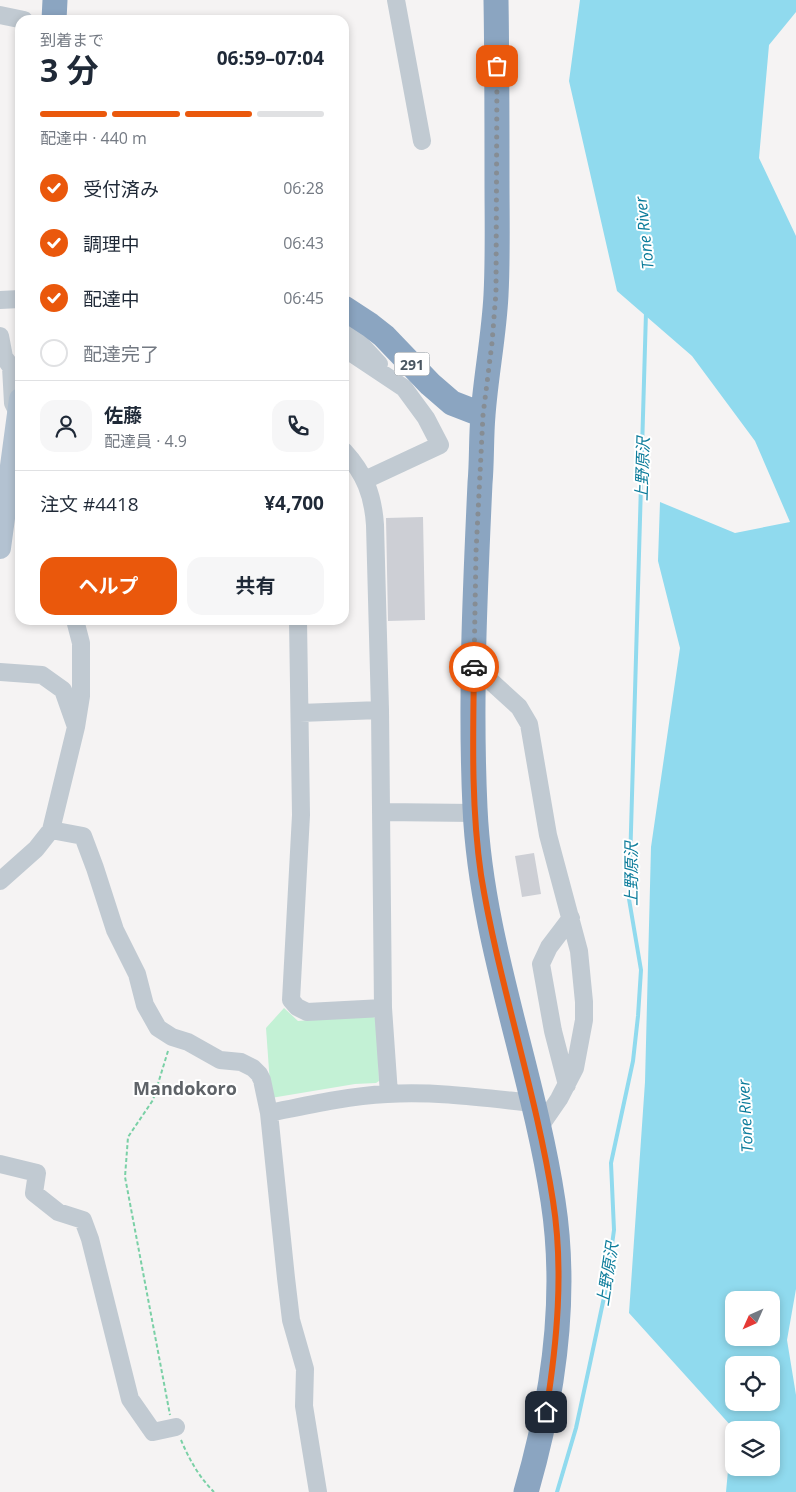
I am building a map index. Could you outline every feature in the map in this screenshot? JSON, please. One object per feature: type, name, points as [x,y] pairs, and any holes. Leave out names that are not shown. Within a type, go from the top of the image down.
[{"type":"highway","points":[[54,15],[55,0]]},
{"type":"highway","points":[[496,0],[496,292],[483,415],[476,552],[473,760],[475,813],[481,874],[488,914],[539,1128],[555,1218],[558,1300],[554,1353],[546,1412],[526,1492]]},
{"type":"highway","name":"291","points":[[349,311],[384,336],[430,384],[452,403],[483,415]]},
{"type":"main road","points":[[0,548],[15,436]]},
{"type":"street","points":[[396,0],[422,141]]},
{"type":"street","points":[[0,15],[15,18]]},
{"type":"street","points":[[0,300],[15,299]]},
{"type":"street","points":[[349,331],[392,380]]},
{"type":"street","points":[[0,336],[4,357],[11,367],[13,403],[15,404]]},
{"type":"street","points":[[349,351],[404,388],[413,398],[440,445],[365,480]]},
{"type":"street","points":[[349,458],[365,480],[374,506],[380,710],[383,1008],[388,1094]]},
{"type":"street","points":[[0,881],[36,849],[52,830],[76,727],[81,696],[81,643],[76,625]]},
{"type":"street","points":[[298,625],[301,815],[292,1000],[297,1007],[307,1012],[383,1008]]},
{"type":"street","points":[[474,666],[519,707],[529,724],[548,835],[571,918],[581,968],[584,1020],[575,1068],[567,1085],[539,1128]]},
{"type":"street","points":[[0,672],[42,675],[62,690],[76,727]]},
{"type":"street","points":[[300,713],[380,710]]},
{"type":"street","points":[[381,812],[475,813]]},
{"type":"street","points":[[52,830],[83,836],[115,930],[137,974],[145,1005],[158,1028],[172,1037],[188,1042],[220,1060],[241,1062],[253,1068],[262,1080],[269,1113],[291,1320],[305,1369],[304,1406],[318,1492]]},
{"type":"street","points":[[567,1085],[541,964],[549,947],[571,918]]},
{"type":"street","points":[[269,1113],[350,1097],[388,1094],[434,1094],[533,1103]]},
{"type":"street","points":[[0,1164],[37,1173],[34,1193],[58,1212],[83,1220],[90,1239],[130,1399],[153,1432],[176,1427]]},
{"type":"path","points":[[172,1037],[153,1100],[128,1137],[125,1177],[170,1414],[189,1458],[206,1484],[214,1492]]},
{"type":"green space","points":[[284,1008],[298,1021],[370,1015],[377,1019],[379,1081],[376,1083],[355,1084],[271,1098],[266,1028]]},
{"type":"water","name":"Tone River","points":[[580,0],[796,0],[796,12],[769,45],[759,158],[796,236],[796,1289],[787,1340],[796,1395],[796,1492],[726,1492],[727,1476],[780,1476],[780,1421],[727,1421],[629,1313],[645,1082],[651,847],[680,648],[658,561],[660,502],[735,533],[790,522],[755,441],[692,356],[617,291],[569,81]]},
{"type":"building","points":[[423,517],[425,620],[388,621],[386,518]]},
{"type":"building","points":[[534,853],[541,894],[522,897],[515,856]]},
{"type":"waterway","name":"上野原沢","points":[[557,1492],[576,1428],[606,1288],[614,1230],[611,1163],[633,1061],[638,1016],[641,970],[629,899],[646,312]]},
{"type":"way so far","points":[[474,667],[476,552],[483,415],[496,292],[497,66]]},
{"type":"district","name":"Mandokoro","points":[[185,1088]]},
{"type":"route","points":[[474,667],[473,760],[477,843],[481,874],[497,955],[544,1146],[555,1218],[558,1251],[558,1300],[550,1393],[546,1412]]}]
